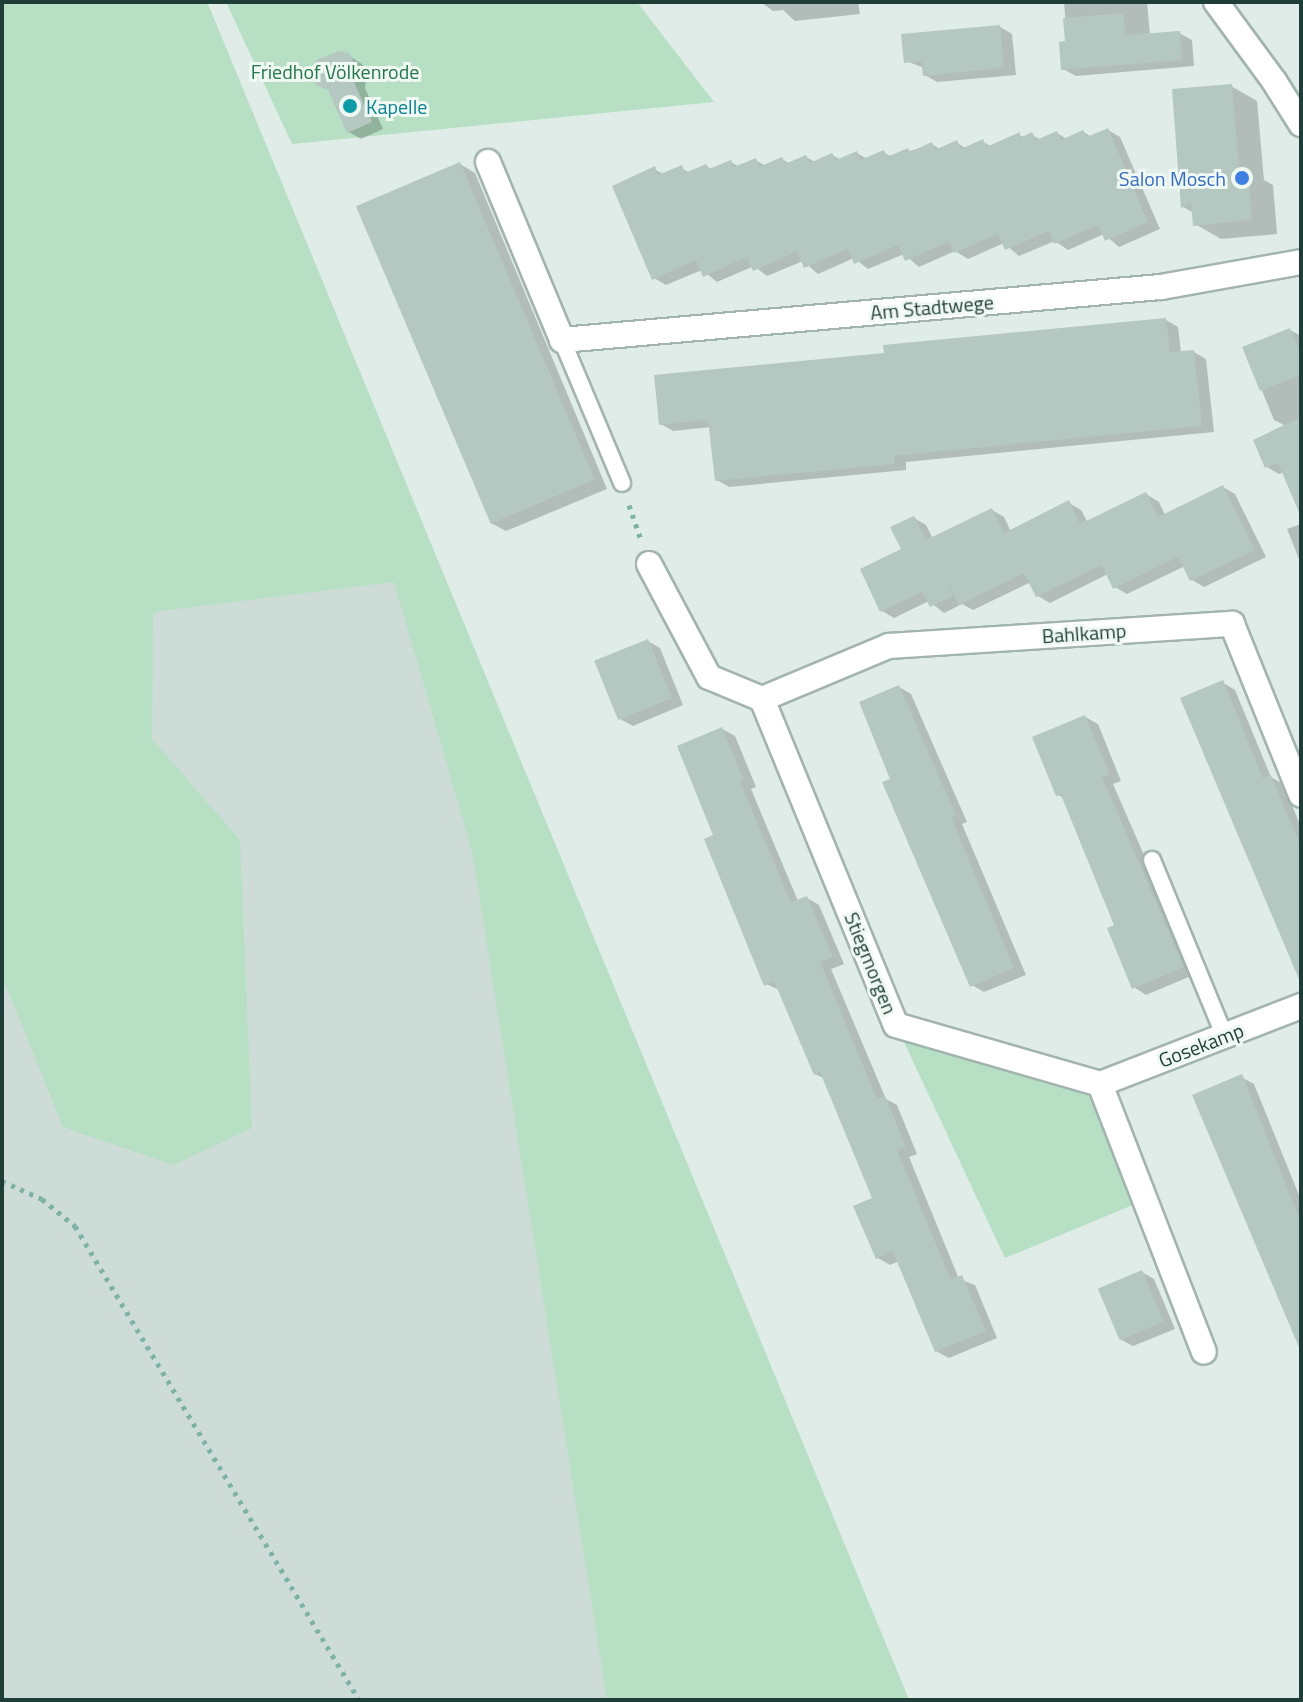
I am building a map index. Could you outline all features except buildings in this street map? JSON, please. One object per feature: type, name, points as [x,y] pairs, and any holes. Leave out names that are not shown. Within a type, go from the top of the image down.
[{"type":"street","points":[[1216,2],[1274,81],[1301,124]]},
{"type":"street","points":[[488,162],[562,340]]},
{"type":"street","name":"Am Stadtwege","points":[[562,340],[1161,287],[1301,262]]},
{"type":"street","points":[[649,564],[709,677],[762,699]]},
{"type":"street","name":"Bahlkamp","points":[[762,699],[889,646],[1232,624],[1301,795]]},
{"type":"street","name":"Stiegmorgen","points":[[762,699],[896,1025],[1100,1084]]},
{"type":"street","name":"Gosekamp","points":[[1100,1084],[1301,1006]]},
{"type":"street","points":[[1100,1084],[1204,1352]]},
{"type":"lane","points":[[562,340],[622,483]]},
{"type":"lane","points":[[1152,860],[1225,1037]]},
{"type":"path","points":[[622,483],[649,564]]},
{"type":"path","points":[[2,1181],[42,1199],[75,1226],[359,1700]]},
{"type":"shaded area","points":[[2,2],[207,2],[909,1700],[2,1700]]},
{"type":"green space","points":[[2,2],[207,2],[909,1700],[607,1700],[472,851],[394,582],[153,612],[152,739],[240,840],[252,1128],[173,1165],[63,1127],[2,976]]},
{"type":"green space","name":"Friedhof Völkenrode","points":[[226,2],[637,2],[714,102],[292,144]]},
{"type":"green space","points":[[896,1025],[1100,1084],[1145,1200],[1005,1258]]},
{"type":"place","name":"Kapelle","points":[[350,106]]},
{"type":"place","name":"Salon Mosch","points":[[1242,178]]}]
